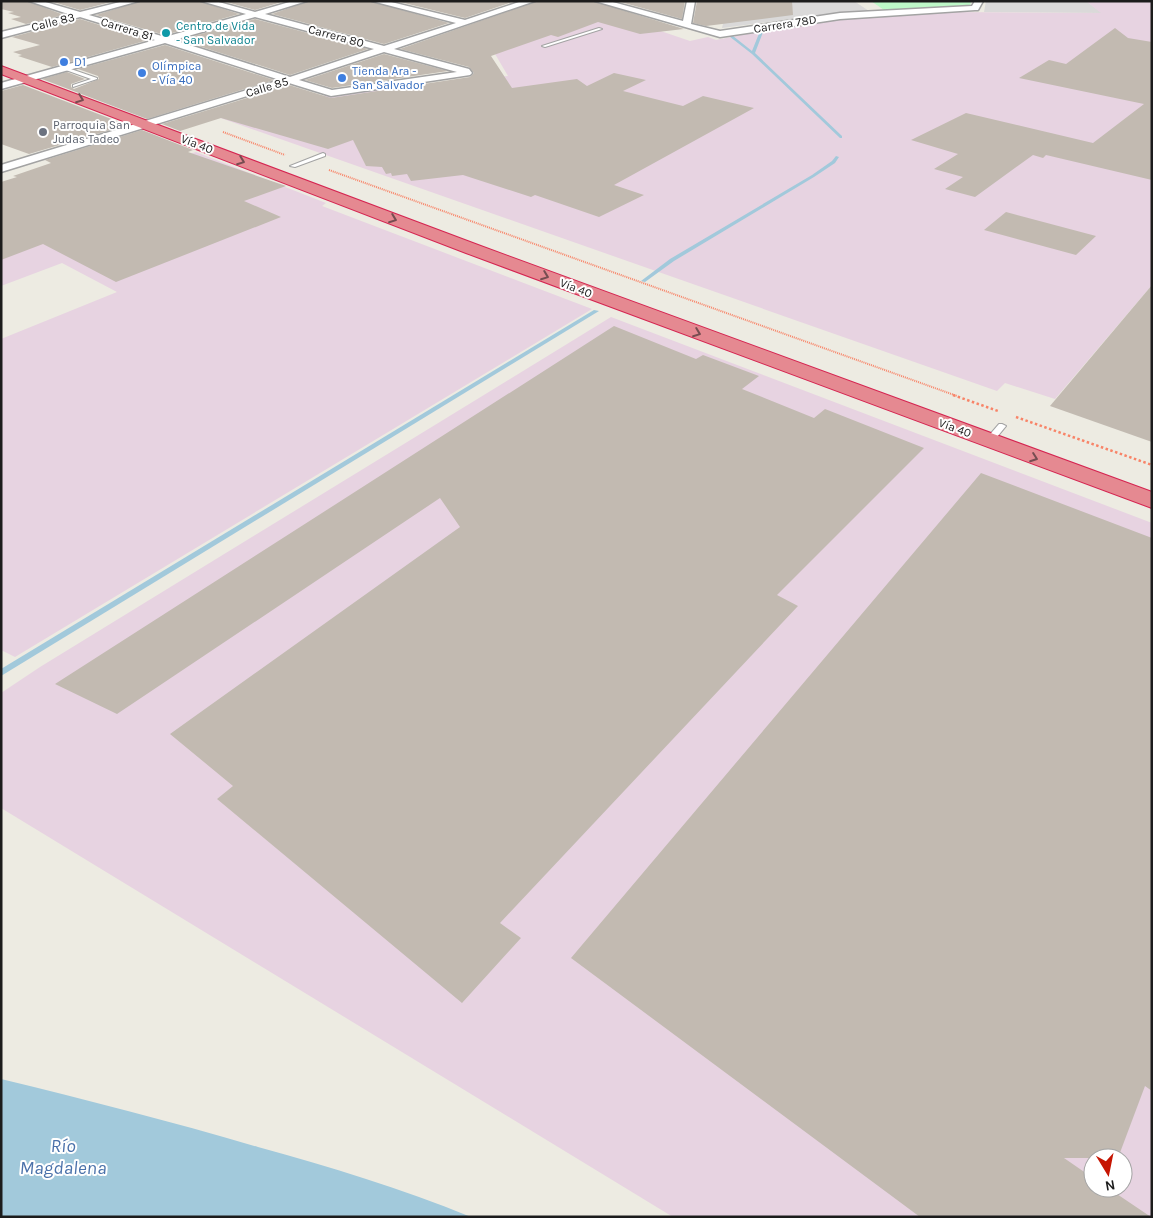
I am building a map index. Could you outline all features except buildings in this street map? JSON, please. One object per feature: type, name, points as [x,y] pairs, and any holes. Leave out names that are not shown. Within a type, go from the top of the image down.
[{"type":"highway","name":"Vía 40","points":[[1,60],[299,164],[771,341]]},
{"type":"highway","name":"Vía 40","points":[[1,70],[27,78],[481,252],[998,423],[1152,483]]},
{"type":"highway","name":"Vía 40","points":[[998,423],[1152,501]]},
{"type":"street","name":"Carrera 81","points":[[33,1],[334,93]]},
{"type":"street","name":"Calle 83","points":[[1,35],[134,1]]},
{"type":"street","name":"Carrera 80","points":[[205,1],[466,71],[467,73],[464,75],[334,93]]},
{"type":"street","points":[[1,86],[303,1]]},
{"type":"street","points":[[376,1],[464,22]]},
{"type":"street","name":"Calle 85","points":[[1,169],[292,79],[464,22],[479,20],[531,1]]},
{"type":"street","name":"Carrera 78D","points":[[599,1],[620,4],[720,34],[840,16],[977,4]]},
{"type":"street","points":[[687,25],[691,1]]},
{"type":"street","points":[[866,5],[877,13]]},
{"type":"lane","points":[[544,46],[600,29]]},
{"type":"lane","points":[[65,68],[95,79],[75,86]]},
{"type":"lane","points":[[299,164],[323,156]]},
{"type":"path","points":[[216,130],[299,164],[998,423],[1152,465]]},
{"type":"shaded area","points":[[728,1],[854,1],[869,11],[835,13],[722,28]]},
{"type":"shaded area","points":[[986,1],[1086,1],[1102,13],[984,12]]},
{"type":"shaded area","points":[[1086,1],[1152,1],[1152,285],[1055,399],[1005,383],[997,391],[212,115],[328,95],[508,76],[481,30],[592,21],[640,24],[690,41],[708,37],[716,40],[782,27],[900,14],[948,12],[1101,13]]},
{"type":"shaded area","points":[[196,152],[326,203],[322,206],[592,309],[15,657],[1,650],[1,339],[117,292],[62,263],[1,286],[1,219]]},
{"type":"shaded area","points":[[611,317],[1152,523],[1152,1217],[673,1217],[1,808],[1,693],[40,667]]},
{"type":"green space","points":[[871,1],[971,1],[970,6],[884,10]]},
{"type":"water","name":"Río Magdalena","points":[[1,1079],[162,1120],[312,1162],[392,1187],[471,1217],[1,1217]]},
{"type":"waterway","points":[[753,53],[763,27]]},
{"type":"waterway","points":[[727,33],[753,53]]},
{"type":"waterway","points":[[753,53],[841,137]]},
{"type":"waterway","points":[[643,281],[672,260],[813,176],[834,162],[837,157]]},
{"type":"waterway","points":[[1,673],[596,311]]},
{"type":"place","name":"Centro de Vida - San Salvador","points":[[166,33]]},
{"type":"place","name":"D1","points":[[64,62]]},
{"type":"place","name":"Olímpica - Vía 40","points":[[142,73]]},
{"type":"place","name":"Tienda Ara - San Salvador","points":[[342,78]]},
{"type":"place","name":"Parroquia San Judas Tadeo","points":[[43,132]]}]
